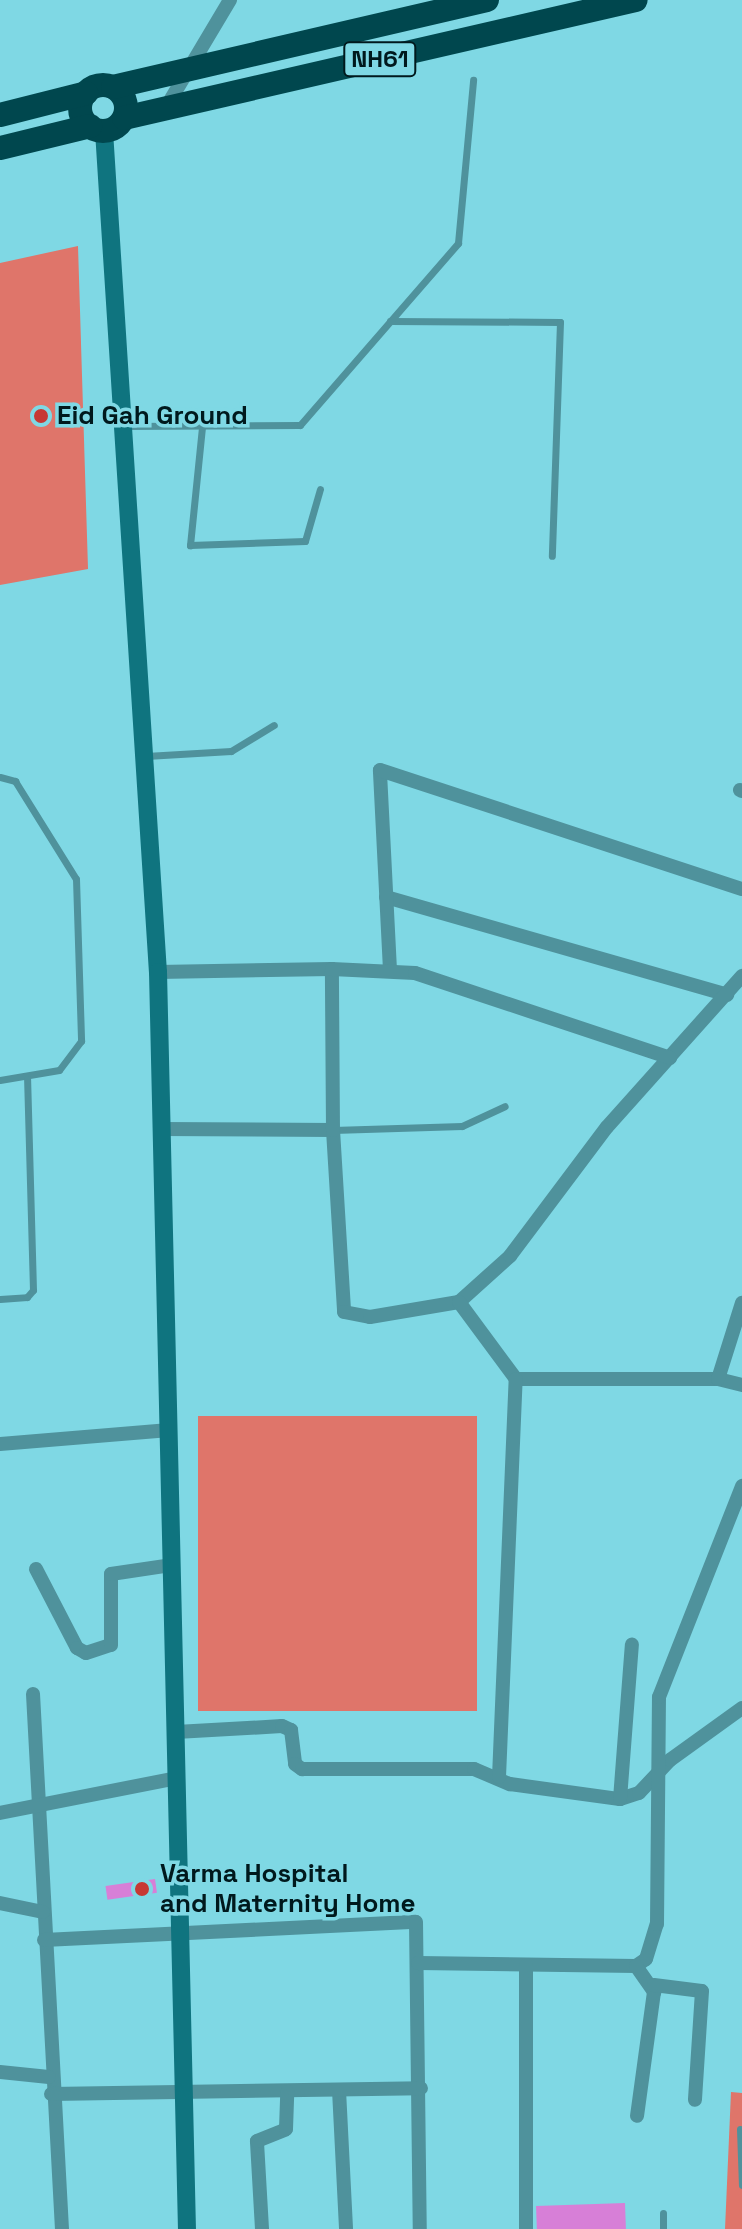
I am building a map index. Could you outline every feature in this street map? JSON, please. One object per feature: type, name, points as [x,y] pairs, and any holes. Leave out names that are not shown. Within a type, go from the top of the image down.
[{"type":"highway","name":"NH61","points":[[0,115],[487,0]]},
{"type":"highway","name":"NH61","points":[[0,148],[636,0]]},
{"type":"highway","points":[[86,93],[82,114],[106,125],[124,97],[113,87]]},
{"type":"street","points":[[165,109],[182,71],[230,0]]},
{"type":"street","points":[[106,125],[158,972],[187,2229]]},
{"type":"street","points":[[390,970],[380,770],[742,889]]},
{"type":"street","points":[[386,897],[727,995]]},
{"type":"street","points":[[332,969],[333,1130],[344,1312],[370,1317],[459,1302],[510,1256],[607,1127],[742,976]]},
{"type":"street","points":[[158,972],[390,970],[670,1058]]},
{"type":"street","points":[[161,1129],[333,1130]]},
{"type":"street","points":[[459,1302],[516,1379],[499,1777]]},
{"type":"street","points":[[718,1379],[742,1303]]},
{"type":"street","points":[[516,1379],[718,1379],[742,1385]]},
{"type":"street","points":[[0,1444],[169,1430]]},
{"type":"street","points":[[636,1966],[656,1936],[662,1769],[661,1687],[742,1486]]},
{"type":"street","points":[[36,1569],[77,1648],[86,1653],[111,1645],[111,1574],[172,1565]]},
{"type":"street","points":[[620,1799],[632,1644]]},
{"type":"street","points":[[33,1694],[40,1804],[49,2077],[62,2229]]},
{"type":"street","points":[[176,1732],[282,1726],[294,1735],[295,1764],[302,1769],[474,1769],[499,1777],[620,1799],[639,1793],[662,1769],[742,1708]]},
{"type":"street","points":[[0,1813],[177,1778]]},
{"type":"street","points":[[0,1903],[43,1912]]},
{"type":"street","points":[[44,1940],[180,1929],[416,1922],[421,2088],[420,2229]]},
{"type":"street","points":[[418,1963],[636,1966],[654,1985],[701,1987],[695,2100]]},
{"type":"street","points":[[526,1966],[526,2229]]},
{"type":"street","points":[[637,2116],[654,1985]]},
{"type":"street","points":[[0,2072],[49,2077]]},
{"type":"street","points":[[51,2094],[421,2088]]},
{"type":"street","points":[[339,2090],[346,2229]]},
{"type":"street","points":[[262,2229],[257,2141],[286,2129],[287,2092]]},
{"type":"lane","points":[[123,426],[294,429],[458,243],[473,80]]},
{"type":"lane","points":[[390,321],[560,322],[552,556]]},
{"type":"lane","points":[[202,427],[190,545],[305,541],[320,489]]},
{"type":"lane","points":[[144,756],[231,751],[274,725]]},
{"type":"lane","points":[[0,777],[15,781],[77,887],[80,1048],[59,1070],[27,1079],[0,1080]]},
{"type":"lane","points":[[0,1299],[27,1297],[33,1290],[27,1079]]},
{"type":"lane","points":[[333,1130],[462,1126],[505,1106]]},
{"type":"lane","points":[[740,2129],[742,2185]]},
{"type":"lane","points":[[663,2213],[663,2229]]},
{"type":"shaded area","name":"Eid Gah Ground","points":[[78,246],[88,569],[0,585],[0,263]]},
{"type":"shaded area","points":[[198,1416],[477,1416],[477,1711],[198,1711]]},
{"type":"shaded area","points":[[731,2092],[742,2093],[742,2229],[725,2229]]},
{"type":"building","points":[[155,1879],[157,1893],[107,1900],[105,1886]]},
{"type":"building","points":[[625,2203],[626,2229],[537,2229],[536,2206]]},
{"type":"place","name":"Eid Gah Ground","points":[[41,416]]},
{"type":"place","name":"Varma Hospital and Maternity Home","points":[[142,1889]]}]
